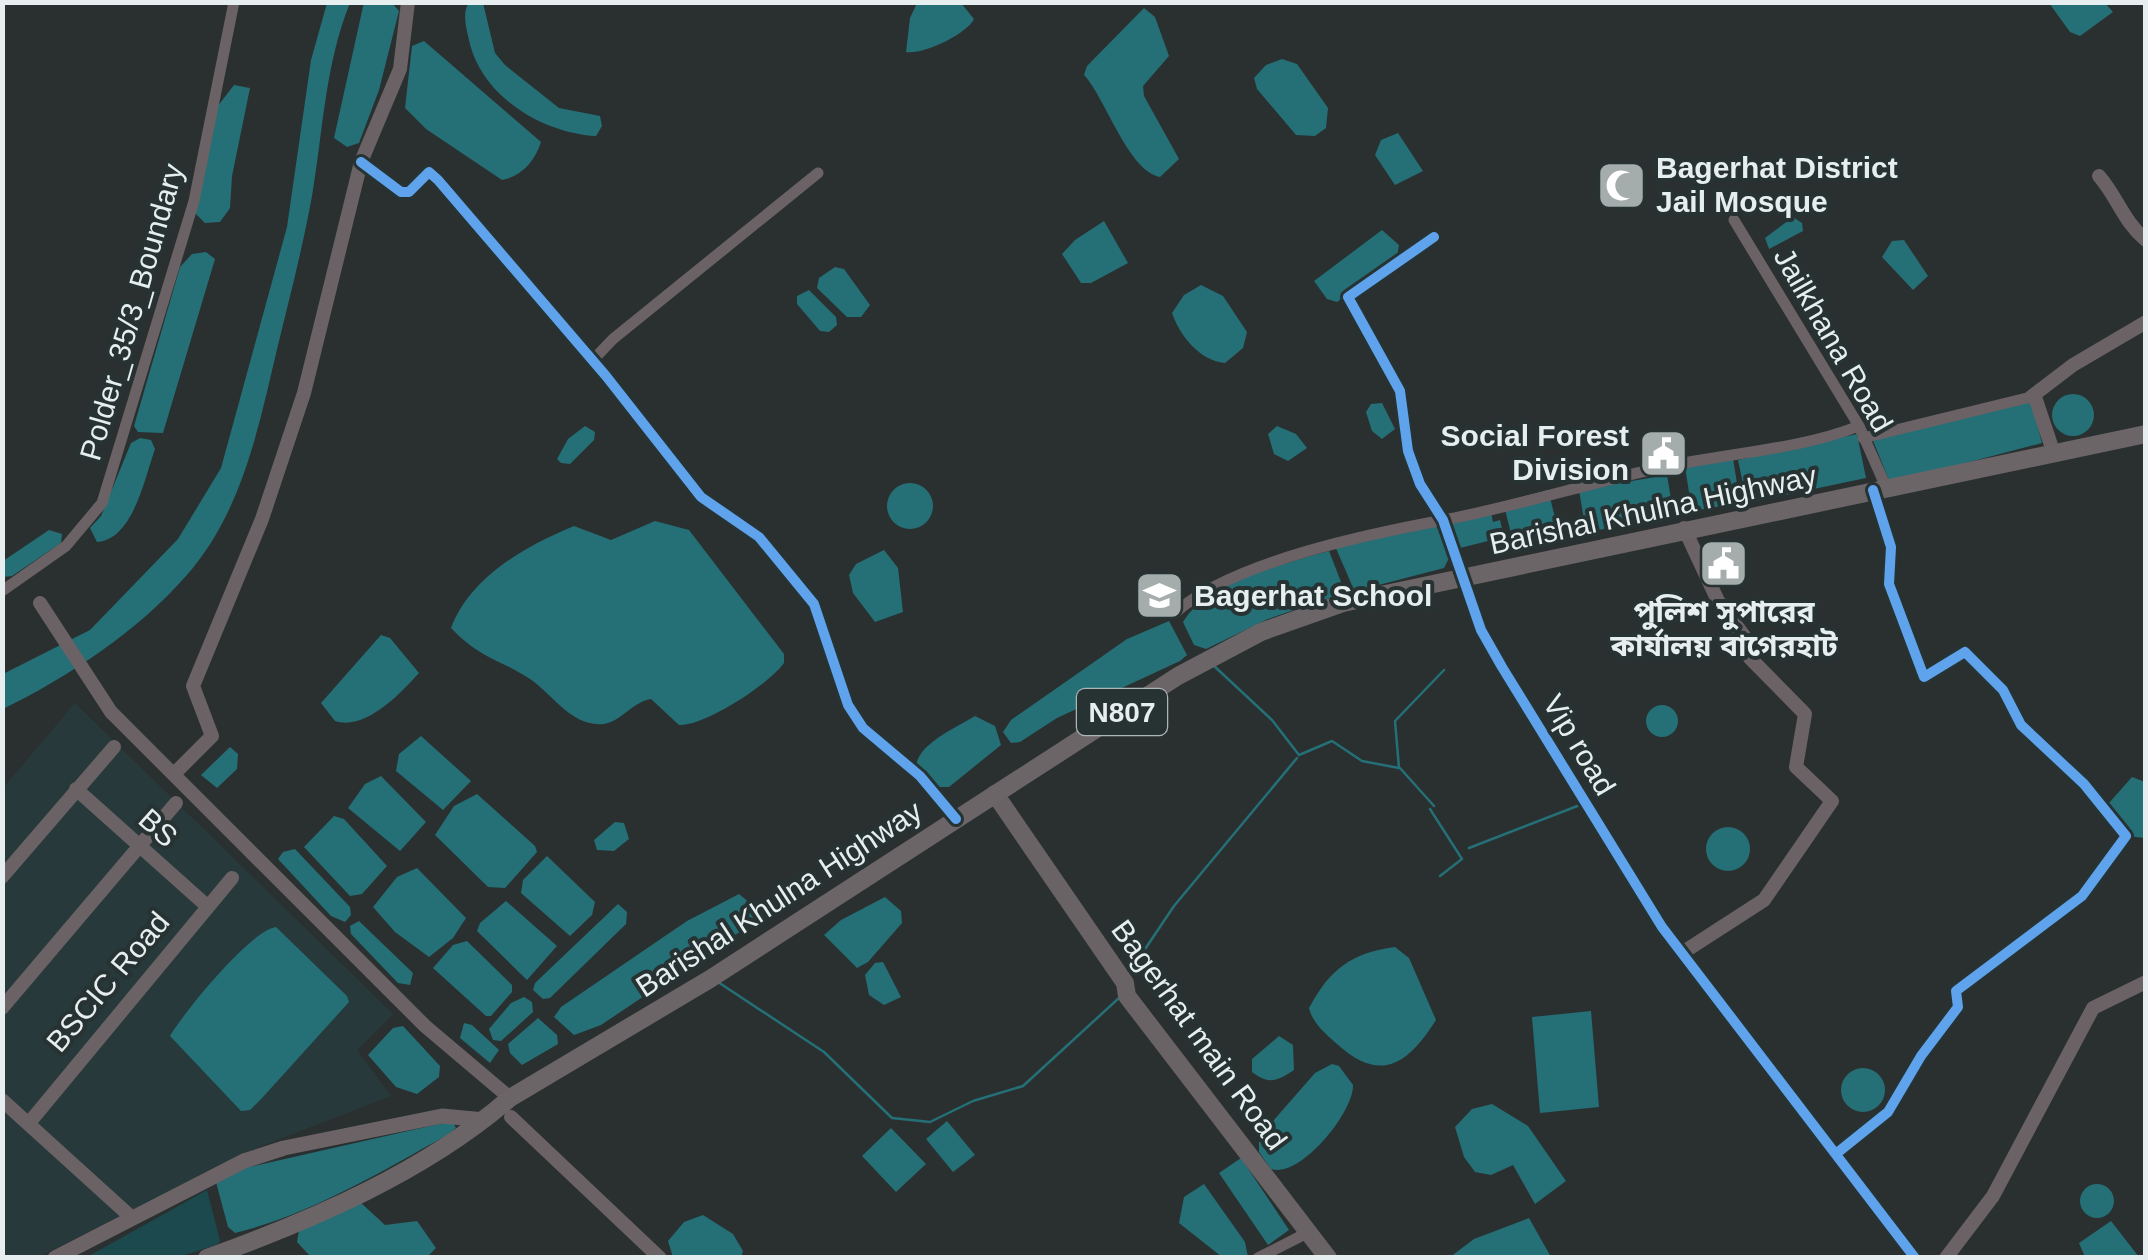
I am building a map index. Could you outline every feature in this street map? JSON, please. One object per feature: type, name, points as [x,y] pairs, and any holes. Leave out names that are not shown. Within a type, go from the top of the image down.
[{"type":"highway","name":"Barishal Khulna Highway","points":[[207,1258],[371,1189],[510,1108],[1178,676],[1261,632],[1343,603],[1684,528],[1786,511],[2146,434]]},
{"type":"main road","name":"Bagerhat main Road","points":[[995,794],[1124,983],[1128,996],[1328,1258]]},
{"type":"main road","points":[[55,1258],[244,1161],[284,1148],[442,1116],[485,1120]]},
{"type":"street","name":"Polder_35/3_Boundary","points":[[2,591],[66,546],[102,503],[194,201],[234,2]]},
{"type":"street","points":[[175,773],[212,736],[194,686],[262,519],[304,393],[362,162],[393,94],[406,42],[408,2]]},
{"type":"street","points":[[362,162],[404,193],[427,174],[433,174],[701,496],[759,537],[814,604],[848,705],[863,728],[920,776],[956,819]]},
{"type":"street","points":[[592,361],[613,339],[818,173]]},
{"type":"street","points":[[2099,176],[2118,199],[2126,223],[2146,240]]},
{"type":"street","name":"Jailkhana Road","points":[[1734,220],[1861,432],[1880,488]]},
{"type":"street","name":"Vip road","points":[[1434,237],[1348,297],[1400,392],[1408,451],[1420,484],[1443,520],[1481,630],[1604,836],[1682,953],[1837,1152],[1913,1257]]},
{"type":"street","points":[[1176,612],[1196,597],[1294,555],[1674,465],[2033,397],[2073,365],[2127,338],[2146,322]]},
{"type":"street","points":[[2033,397],[2054,454]]},
{"type":"street","points":[[1837,1152],[1888,1112],[1958,1007],[1956,991],[2082,896],[2126,836],[2084,784],[2021,724],[2003,690],[1965,652],[1924,677],[1889,584],[1891,547],[1880,488]]},
{"type":"street","points":[[1682,953],[1764,900],[1832,801],[1796,767],[1805,714],[1794,698],[1750,658],[1744,636],[1718,601],[1684,528]]},
{"type":"street","points":[[40,604],[111,712],[660,1258]]},
{"type":"street","points":[[2,877],[114,747]]},
{"type":"street","name":"BS","points":[[76,789],[137,848],[207,906]]},
{"type":"street","points":[[2,1008],[176,803]]},
{"type":"street","name":"BSCIC Road","points":[[29,1123],[232,878]]},
{"type":"street","points":[[1946,1258],[1993,1196],[2093,1008],[2146,982]]},
{"type":"street","points":[[2,1100],[131,1217]]},
{"type":"street","points":[[1258,1258],[1309,1232]]},
{"type":"shaded area","points":[[364,2],[392,3],[399,11],[379,90],[359,143],[347,147],[334,138]]},
{"type":"shaded area","points":[[469,2],[483,3],[495,53],[505,65],[559,108],[600,116],[602,126],[596,136],[555,128],[500,94],[486,78],[469,40],[465,20]]},
{"type":"shaded area","points":[[327,3],[350,3],[330,74],[312,196],[296,271],[256,436],[235,496],[206,551],[146,616],[77,668],[3,709],[3,674],[90,630],[178,539],[221,468],[287,227],[311,60]]},
{"type":"shaded area","points":[[917,3],[961,3],[974,19],[944,42],[906,52],[910,18]]},
{"type":"shaded area","points":[[2049,3],[2105,3],[2113,12],[2080,36],[2070,32]]},
{"type":"shaded area","points":[[1144,8],[1155,17],[1169,56],[1143,86],[1144,96],[1179,159],[1160,177],[1148,172],[1127,148],[1084,75],[1087,66]]},
{"type":"shaded area","points":[[424,41],[541,142],[522,171],[502,180],[426,129],[405,108],[412,46]]},
{"type":"shaded area","points":[[1282,59],[1297,64],[1328,108],[1326,128],[1315,136],[1296,135],[1257,89],[1254,78],[1266,65]]},
{"type":"shaded area","points":[[234,85],[250,88],[232,176],[230,208],[220,222],[205,223],[195,213],[217,107]]},
{"type":"shaded area","points":[[1398,133],[1423,171],[1395,185],[1375,155],[1381,140]]},
{"type":"shaded area","points":[[1793,217],[1802,223],[1803,231],[1769,249],[1765,238]]},
{"type":"shaded area","points":[[1104,221],[1128,263],[1091,283],[1081,283],[1062,254]]},
{"type":"shaded area","points":[[1382,230],[1399,245],[1397,257],[1337,302],[1327,299],[1314,281]]},
{"type":"shaded area","points":[[1904,240],[1928,276],[1913,290],[1882,257],[1892,241]]},
{"type":"shaded area","points":[[206,252],[215,259],[163,433],[138,432],[134,426],[180,267],[192,254]]},
{"type":"shaded area","points":[[835,267],[844,269],[870,305],[861,317],[847,317],[817,288],[819,278]]},
{"type":"shaded area","points":[[1201,285],[1223,296],[1247,332],[1243,348],[1225,363],[1207,358],[1192,346],[1172,313],[1184,295]]},
{"type":"shaded area","points":[[809,290],[836,317],[837,325],[829,332],[820,331],[797,304],[797,296]]},
{"type":"shaded area","points":[[2073,394],[2088,400],[2094,415],[2088,430],[2073,436],[2058,430],[2052,415],[2058,400]]},
{"type":"shaded area","points":[[2031,400],[2042,443],[1890,483],[1872,438]]},
{"type":"shaded area","points":[[1382,403],[1395,429],[1382,439],[1372,431],[1366,412],[1371,404]]},
{"type":"shaded area","points":[[585,426],[595,432],[594,440],[570,464],[561,463],[557,459],[568,439]]},
{"type":"shaded area","points":[[1277,426],[1296,434],[1307,448],[1288,461],[1274,454],[1268,434]]},
{"type":"shaded area","points":[[1857,434],[1866,478],[1747,503],[1738,460]]},
{"type":"shaded area","points":[[140,438],[151,440],[155,449],[136,505],[120,531],[97,542],[90,528],[101,516],[131,443]]},
{"type":"shaded area","points":[[1733,458],[1740,503],[1692,511],[1685,467]]},
{"type":"shaded area","points":[[1667,475],[1674,517],[1586,532],[1579,490]]},
{"type":"shaded area","points":[[910,483],[926,490],[933,506],[926,522],[910,529],[894,522],[887,506],[894,490]]},
{"type":"shaded area","points":[[1548,490],[1559,533],[1514,545],[1503,502]]},
{"type":"shaded area","points":[[1491,512],[1493,522],[1500,520],[1504,537],[1456,549],[1450,522]]},
{"type":"shaded area","points":[[655,521],[689,530],[784,654],[784,663],[776,672],[720,711],[679,725],[651,699],[609,722],[592,724],[572,715],[530,679],[480,652],[451,628],[486,578],[537,543],[574,526],[611,540]]},
{"type":"shaded area","points":[[1435,523],[1450,556],[1444,568],[1354,590],[1335,546]]},
{"type":"shaded area","points":[[49,530],[62,534],[61,543],[12,576],[3,577],[3,561]]},
{"type":"shaded area","points":[[884,550],[898,568],[903,612],[875,622],[853,593],[849,575],[856,564]]},
{"type":"shaded area","points":[[1329,551],[1343,587],[1341,594],[1268,619],[1206,649],[1194,645],[1183,622],[1209,596],[1248,576]]},
{"type":"shaded area","points":[[1169,621],[1187,655],[1180,661],[1057,718],[1020,742],[1011,743],[1003,732],[1011,720],[1127,639]]},
{"type":"shaded area","points":[[381,635],[390,638],[419,673],[370,716],[346,723],[335,721],[321,703]]},
{"type":"shaded area","points":[[75,703],[393,1014],[357,1050],[391,1096],[262,1146],[38,1257],[3,1258],[3,788]]},
{"type":"shaded area","points":[[1662,705],[1673,710],[1678,721],[1673,732],[1662,737],[1651,732],[1646,721],[1651,710]]},
{"type":"shaded area","points":[[975,716],[995,726],[1001,745],[949,787],[936,787],[916,770],[917,761],[938,738]]},
{"type":"shaded area","points":[[421,736],[471,781],[443,810],[396,771],[399,754]]},
{"type":"shaded area","points":[[230,747],[238,754],[237,769],[217,788],[201,775]]},
{"type":"shaded area","points":[[381,776],[426,822],[400,851],[348,808],[365,784]]},
{"type":"shaded area","points":[[2132,777],[2145,782],[2145,838],[2126,836],[2109,803]]},
{"type":"shaded area","points":[[477,794],[537,852],[505,888],[488,887],[435,835],[454,806]]},
{"type":"shaded area","points":[[334,816],[344,819],[387,866],[362,894],[350,896],[304,847]]},
{"type":"shaded area","points":[[615,822],[624,823],[629,839],[614,851],[597,850],[594,840]]},
{"type":"shaded area","points":[[1728,827],[1744,833],[1750,849],[1744,865],[1728,871],[1712,865],[1706,849],[1712,833]]},
{"type":"shaded area","points":[[295,849],[350,907],[351,915],[345,922],[331,916],[278,859],[283,852]]},
{"type":"shaded area","points":[[547,856],[595,902],[592,915],[570,936],[521,893],[523,880]]},
{"type":"shaded area","points":[[417,868],[466,918],[453,938],[429,957],[395,932],[373,907],[397,877]]},
{"type":"shaded area","points":[[739,894],[757,909],[753,923],[601,1025],[574,1035],[554,1017],[561,1007],[687,921]]},
{"type":"shaded area","points":[[885,897],[901,911],[902,923],[868,962],[857,968],[824,935],[841,920]]},
{"type":"shaded area","points":[[506,901],[557,946],[527,980],[477,931],[480,923]]},
{"type":"shaded area","points":[[618,904],[627,912],[626,924],[550,998],[543,999],[533,990],[535,983]]},
{"type":"shaded area","points":[[359,921],[413,973],[410,985],[398,983],[351,934],[350,926]]},
{"type":"shaded area","points":[[276,927],[349,1002],[263,1097],[250,1110],[241,1111],[170,1036],[235,956]]},
{"type":"shaded area","points":[[467,941],[512,985],[512,992],[491,1016],[486,1016],[433,968],[453,945]]},
{"type":"shaded area","points":[[1395,947],[1409,958],[1436,1020],[1415,1048],[1392,1064],[1380,1066],[1353,1056],[1337,1044],[1313,1019],[1309,1008],[1343,965]]},
{"type":"shaded area","points":[[883,962],[901,997],[884,1005],[869,995],[865,975],[875,963]]},
{"type":"shaded area","points":[[524,997],[532,1002],[533,1012],[501,1041],[493,1040],[489,1029],[511,1003]]},
{"type":"shaded area","points":[[1591,1011],[1599,1107],[1540,1113],[1532,1017]]},
{"type":"shaded area","points":[[538,1018],[557,1035],[558,1044],[522,1065],[510,1053],[508,1044]]},
{"type":"shaded area","points":[[464,1023],[472,1025],[499,1050],[490,1063],[460,1038]]},
{"type":"shaded area","points":[[403,1026],[440,1066],[439,1077],[417,1094],[396,1087],[368,1055],[393,1028]]},
{"type":"shaded area","points":[[1279,1036],[1293,1045],[1294,1070],[1278,1079],[1263,1079],[1252,1072],[1252,1059]]},
{"type":"shaded area","points":[[1332,1064],[1339,1066],[1353,1085],[1345,1111],[1310,1154],[1283,1169],[1271,1169],[1259,1152],[1259,1137],[1315,1073]]},
{"type":"shaded area","points":[[1863,1068],[1879,1074],[1885,1090],[1879,1106],[1863,1112],[1847,1106],[1841,1090],[1847,1074]]},
{"type":"shaded area","points":[[1492,1104],[1528,1126],[1566,1181],[1535,1204],[1513,1165],[1491,1175],[1475,1172],[1464,1157],[1455,1127],[1472,1109]]},
{"type":"shaded area","points":[[452,1121],[456,1128],[447,1135],[317,1204],[235,1233],[228,1227],[216,1182],[223,1173]]},
{"type":"shaded area","points":[[947,1121],[975,1155],[953,1172],[926,1139]]},
{"type":"shaded area","points":[[891,1128],[926,1164],[896,1192],[862,1156]]},
{"type":"shaded area","points":[[1241,1158],[1289,1230],[1268,1245],[1219,1173]]},
{"type":"shaded area","points":[[1204,1184],[1245,1242],[1248,1257],[1222,1257],[1179,1223],[1184,1197]]},
{"type":"shaded area","points":[[2097,1184],[2109,1189],[2114,1201],[2109,1213],[2097,1218],[2085,1213],[2080,1201],[2085,1189]]},
{"type":"shaded area","points":[[207,1190],[220,1241],[216,1245],[178,1257],[87,1257]]},
{"type":"shaded area","points":[[360,1202],[385,1225],[417,1221],[436,1248],[427,1257],[311,1257],[297,1242],[299,1230]]},
{"type":"shaded area","points":[[703,1215],[733,1234],[743,1251],[741,1257],[673,1257],[668,1241],[684,1222]]},
{"type":"shaded area","points":[[1529,1218],[1551,1257],[1450,1257],[1474,1239]]},
{"type":"shaded area","points":[[2111,1221],[2139,1257],[2085,1257],[2079,1243]]},
{"type":"waterway","points":[[1213,665],[1272,720],[1299,755],[1332,741],[1362,761],[1399,768],[1395,721],[1444,670]]},
{"type":"waterway","points":[[1129,973],[1174,906],[1297,758]]},
{"type":"waterway","points":[[1400,768],[1434,806]]},
{"type":"waterway","points":[[1469,848],[1580,805]]},
{"type":"waterway","points":[[1430,809],[1462,859],[1440,876]]},
{"type":"waterway","points":[[718,982],[824,1052],[892,1118],[930,1122],[973,1101],[1023,1086],[1119,998]]},
{"type":"cycle path","points":[[361,162],[401,192],[409,192],[429,172],[438,180],[606,376],[701,497],[759,537],[814,604],[848,705],[863,728],[920,776],[956,819]]},
{"type":"cycle path","points":[[1434,237],[1348,297],[1400,391],[1408,451],[1420,484],[1443,520],[1481,630],[1662,927],[1915,1258]]},
{"type":"cycle path","points":[[1837,1153],[1888,1112],[1921,1056],[1958,1007],[1956,991],[2082,896],[2126,836],[2084,784],[2021,725],[2003,690],[1965,652],[1924,677],[1889,584],[1891,547],[1873,490]]},
{"type":"place","name":"Bagerhat District Jail Mosque","points":[[1621,185]]},
{"type":"place","name":"Social Forest Division","points":[[1664,453]]},
{"type":"place","name":"পুলিশ সুপারের কার্যালয় বাগেরহাট","points":[[1724,563]]},
{"type":"place","name":"Bagerhat School","points":[[1159,596]]}]
